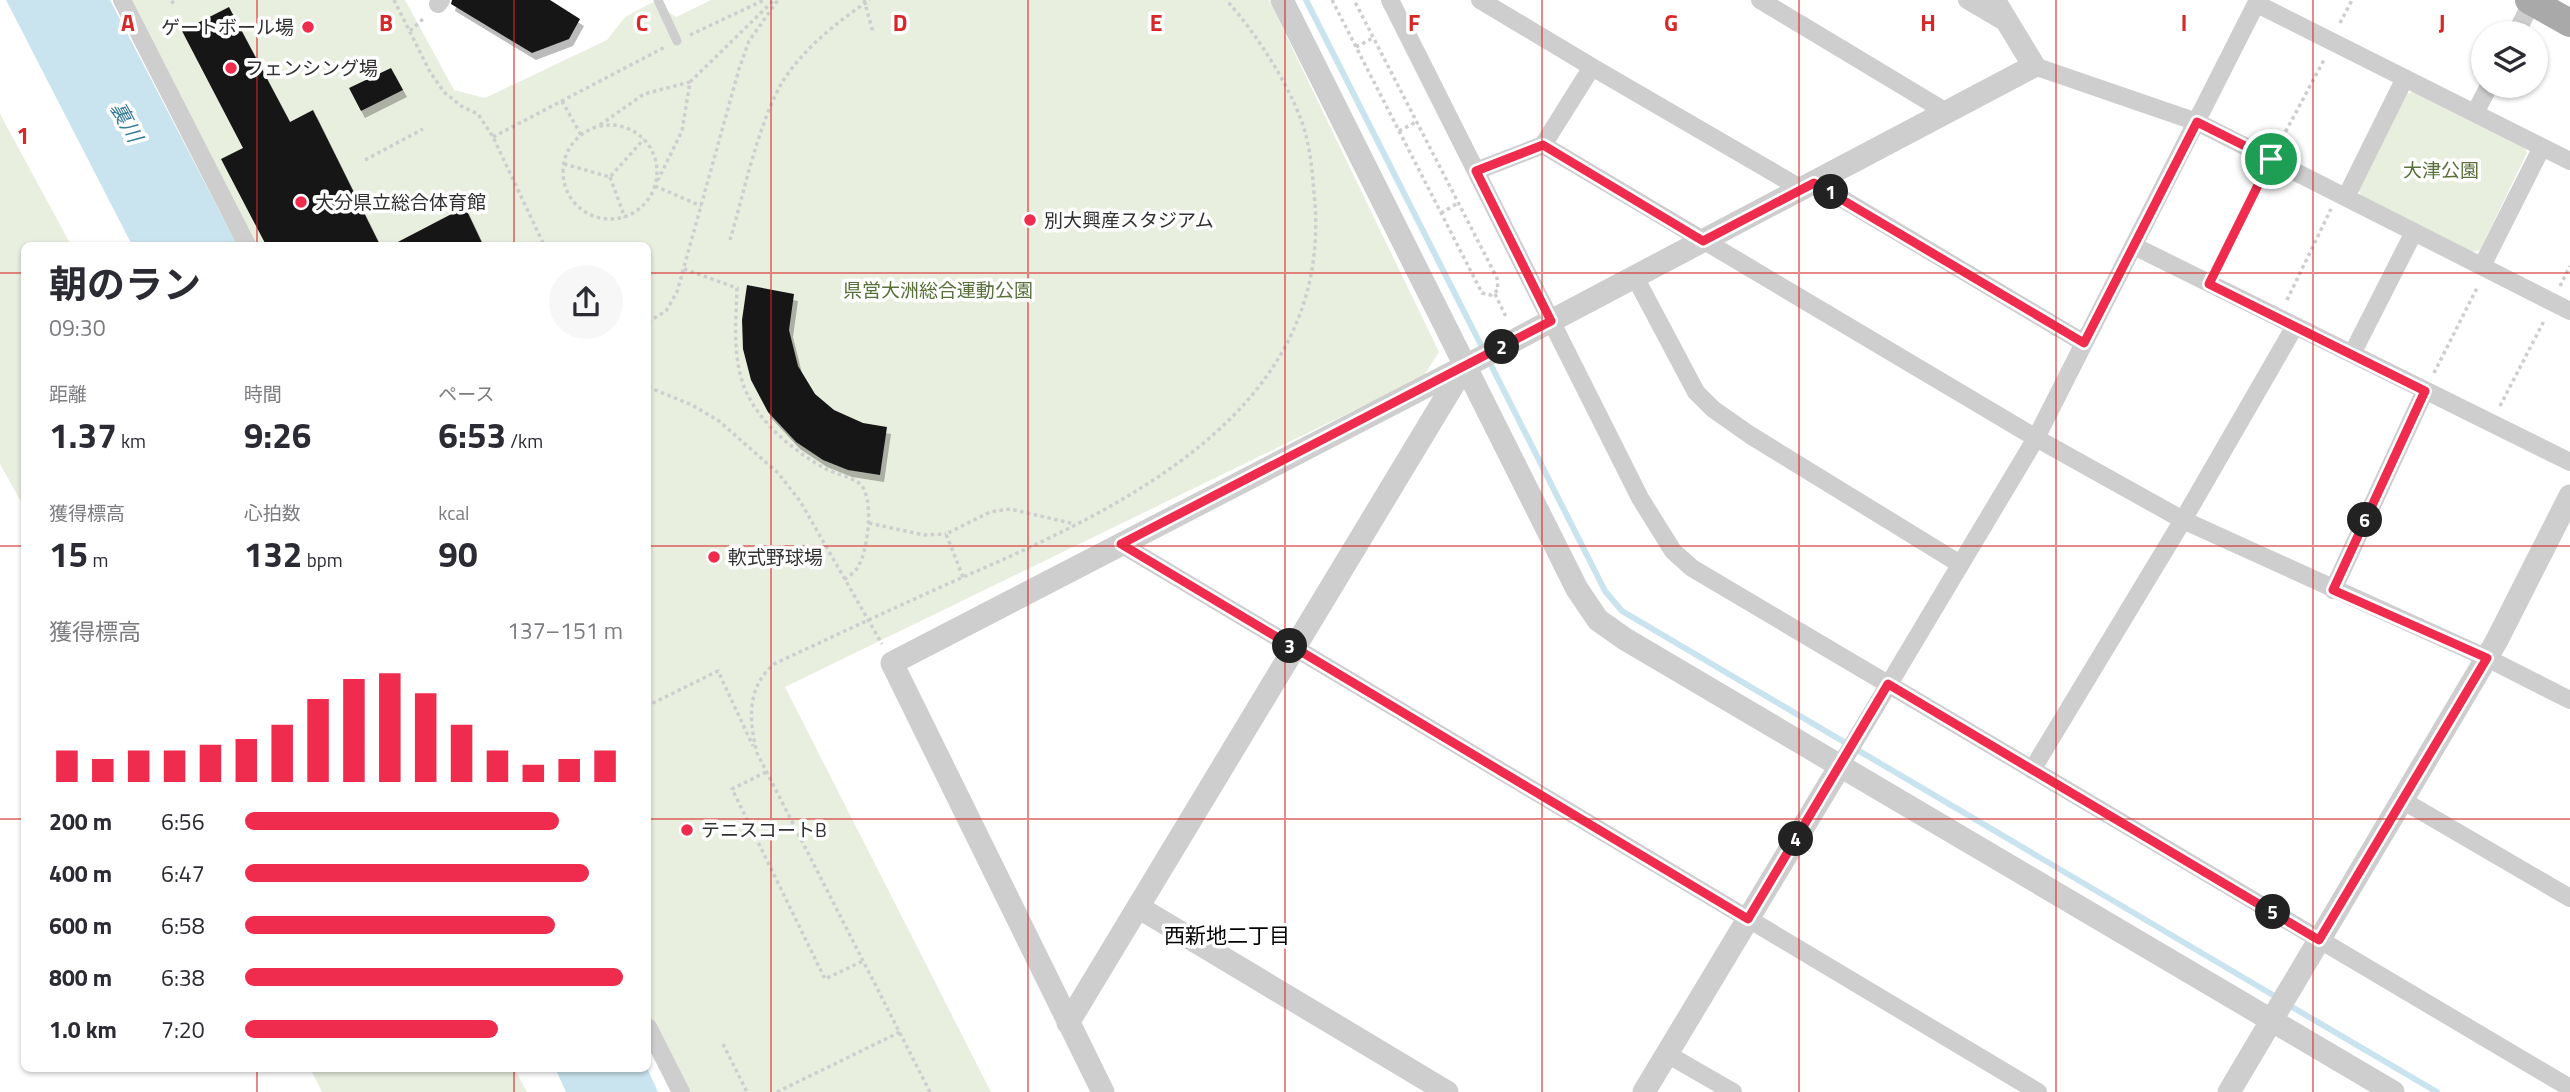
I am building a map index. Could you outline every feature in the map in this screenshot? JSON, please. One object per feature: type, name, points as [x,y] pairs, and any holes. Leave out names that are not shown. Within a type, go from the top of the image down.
[{"type":"main road","points":[[2531,1],[2570,23]]},
{"type":"street","points":[[122,0],[245,242]]},
{"type":"street","points":[[1282,0],[1479,359],[1577,589],[1598,620],[1625,639],[2279,1008],[2393,1092]]},
{"type":"street","points":[[1480,0],[1592,67],[2084,343]]},
{"type":"street","points":[[1760,0],[1948,113]]},
{"type":"street","points":[[1967,0],[2009,24]]},
{"type":"street","points":[[1994,0],[2034,66],[2197,122],[2570,311]]},
{"type":"street","points":[[1393,1],[1640,498],[1673,551],[1692,568],[2570,1088]]},
{"type":"street","points":[[2522,21],[2531,1]]},
{"type":"street","points":[[1644,1092],[2036,438],[2257,2],[2570,161]]},
{"type":"street","points":[[1103,1092],[892,663],[1479,359],[2034,66]]},
{"type":"street","points":[[1476,171],[1543,145],[1592,67]]},
{"type":"street","points":[[2342,195],[2404,78]]},
{"type":"street","points":[[2474,113],[2482,98]]},
{"type":"street","points":[[1543,145],[2036,438],[2183,520],[2487,658],[2570,700]]},
{"type":"street","points":[[2484,267],[2542,147]]},
{"type":"street","points":[[2352,354],[2414,232]]},
{"type":"street","points":[[2134,246],[2570,462]]},
{"type":"street","points":[[1635,276],[1696,392],[1713,409],[1750,435],[1959,564]]},
{"type":"street","points":[[2032,770],[2183,520],[2295,326]]},
{"type":"street","points":[[1068,1023],[1294,648],[1479,359]]},
{"type":"street","points":[[2333,590],[2425,391]]},
{"type":"street","points":[[2229,1092],[2487,658],[2570,496]]},
{"type":"street","points":[[1121,544],[2038,1092]]},
{"type":"street","points":[[2402,800],[2570,898]]},
{"type":"street","points":[[1138,907],[1447,1092]]},
{"type":"street","points":[[651,1033],[681,1092]]},
{"type":"street","points":[[1667,1054],[1733,1092]]},
{"type":"lane","points":[[658,0],[677,41]]},
{"type":"path","points":[[171,3],[177,0]]},
{"type":"path","points":[[394,0],[430,72],[444,92],[461,106],[478,114],[493,137],[543,242]]},
{"type":"path","points":[[493,137],[677,41],[764,0]]},
{"type":"path","points":[[690,82],[682,131],[650,198],[639,210],[625,218],[608,220],[592,216],[580,208],[570,197],[564,183],[564,164],[567,153],[581,135],[644,94],[690,82],[776,0]]},
{"type":"path","points":[[651,320],[666,311],[677,292],[738,69],[749,41],[776,0]]},
{"type":"path","points":[[766,772],[757,753],[750,714],[755,689],[763,673],[774,664],[1076,524],[1149,483],[1239,412],[1261,386],[1297,323],[1316,246],[1312,169],[1307,138],[1294,104],[1252,31],[1226,0]]},
{"type":"path","points":[[1332,0],[1482,293],[1488,296],[1494,294],[1499,283],[1354,0]]},
{"type":"path","points":[[2209,284],[2352,0]]},
{"type":"path","points":[[730,240],[770,106],[784,80],[805,53],[866,1],[873,32]]},
{"type":"path","points":[[1356,47],[1373,38]]},
{"type":"path","points":[[562,101],[581,135]]},
{"type":"path","points":[[1399,131],[1416,121]]},
{"type":"path","points":[[597,127],[615,125],[630,129],[644,139],[652,150],[657,166],[656,184]]},
{"type":"path","points":[[365,160],[423,130]]},
{"type":"path","points":[[610,177],[644,139]]},
{"type":"path","points":[[564,164],[610,177]]},
{"type":"path","points":[[610,177],[625,218]]},
{"type":"path","points":[[656,184],[701,206]]},
{"type":"path","points":[[2279,318],[2342,195]]},
{"type":"path","points":[[1441,213],[1458,203]]},
{"type":"path","points":[[2425,391],[2484,267]]},
{"type":"path","points":[[684,269],[737,288],[735,352],[745,390],[762,416],[788,444],[824,468],[860,484],[865,493],[869,523],[859,567],[844,580]]},
{"type":"path","points":[[1494,294],[1506,317]]},
{"type":"path","points":[[2491,423],[2553,302]]},
{"type":"path","points":[[651,388],[692,405],[719,421],[778,473],[800,501],[892,663]]},
{"type":"path","points":[[869,523],[923,535],[946,534],[990,512],[1010,509],[1076,524]]},
{"type":"path","points":[[946,534],[963,577]]},
{"type":"path","points":[[651,706],[718,671],[766,772],[930,1092]]},
{"type":"path","points":[[766,772],[732,789],[825,979],[863,961]]},
{"type":"path","points":[[776,1092],[900,1032]]},
{"type":"path","points":[[723,1044],[747,1092]]},
{"type":"green space","name":"県営大洲総合運動公園","points":[[126,0],[405,0],[454,90],[485,98],[607,40],[625,17],[653,2],[676,17],[711,0],[1269,0],[1439,352],[1423,377],[785,687],[991,1092],[684,1092],[651,1026],[651,242],[249,242]]},
{"type":"green space","name":"大津公園","points":[[2416,90],[2524,145],[2527,153],[2480,250],[2472,252],[2362,198],[2358,188],[2407,94]]},
{"type":"green space","points":[[0,114],[69,242],[21,242],[21,502],[0,464]]},
{"type":"green space","points":[[312,1072],[516,1072],[527,1092],[322,1092]]},
{"type":"water","name":"裏川","points":[[6,0],[110,0],[235,242],[130,242]]},
{"type":"water","points":[[557,1072],[649,1072],[658,1092],[566,1092]]},
{"type":"building","points":[[452,0],[550,0],[580,19],[569,39],[532,53],[451,4]]},
{"type":"building","name":"大分県立総合体育館","points":[[229,7],[290,122],[313,110],[379,242],[264,242],[221,159],[243,148],[182,31]]},
{"type":"building","points":[[391,68],[403,90],[361,111],[349,88]]},
{"type":"building","name":"大分県立総合体育館","points":[[465,207],[482,242],[398,242]]},
{"type":"building","points":[[747,285],[794,294],[789,330],[798,366],[815,394],[834,410],[863,423],[887,427],[880,475],[848,470],[823,460],[796,442],[768,412],[751,380],[743,349],[742,320]]},
{"type":"waterway","points":[[1306,0],[1484,351]]},
{"type":"waterway","points":[[1489,361],[1605,591],[1622,611],[2278,998]]},
{"type":"waterway","points":[[2287,1004],[2437,1092]]},
{"type":"place","name":"ゲートボール場","points":[[308,27]]},
{"type":"place","name":"フェンシング場","points":[[231,68]]},
{"type":"place","name":"大分県立総合体育館","points":[[301,202]]},
{"type":"place","name":"別大興産スタジアム","points":[[1030,220]]},
{"type":"place","name":"軟式野球場","points":[[714,557]]},
{"type":"place","name":"テニスコートB","points":[[687,830]]},
{"type":"district","name":"西新地二丁目","points":[[1227,936]]},
{"type":"route","points":[[2197,122],[2271,159],[2209,284],[2425,391],[2333,590],[2487,658],[2319,940],[1888,684],[1748,919],[1121,544],[1551,321],[1476,171],[1543,145],[1703,241],[1814,183],[2084,343],[2197,122]]}]
